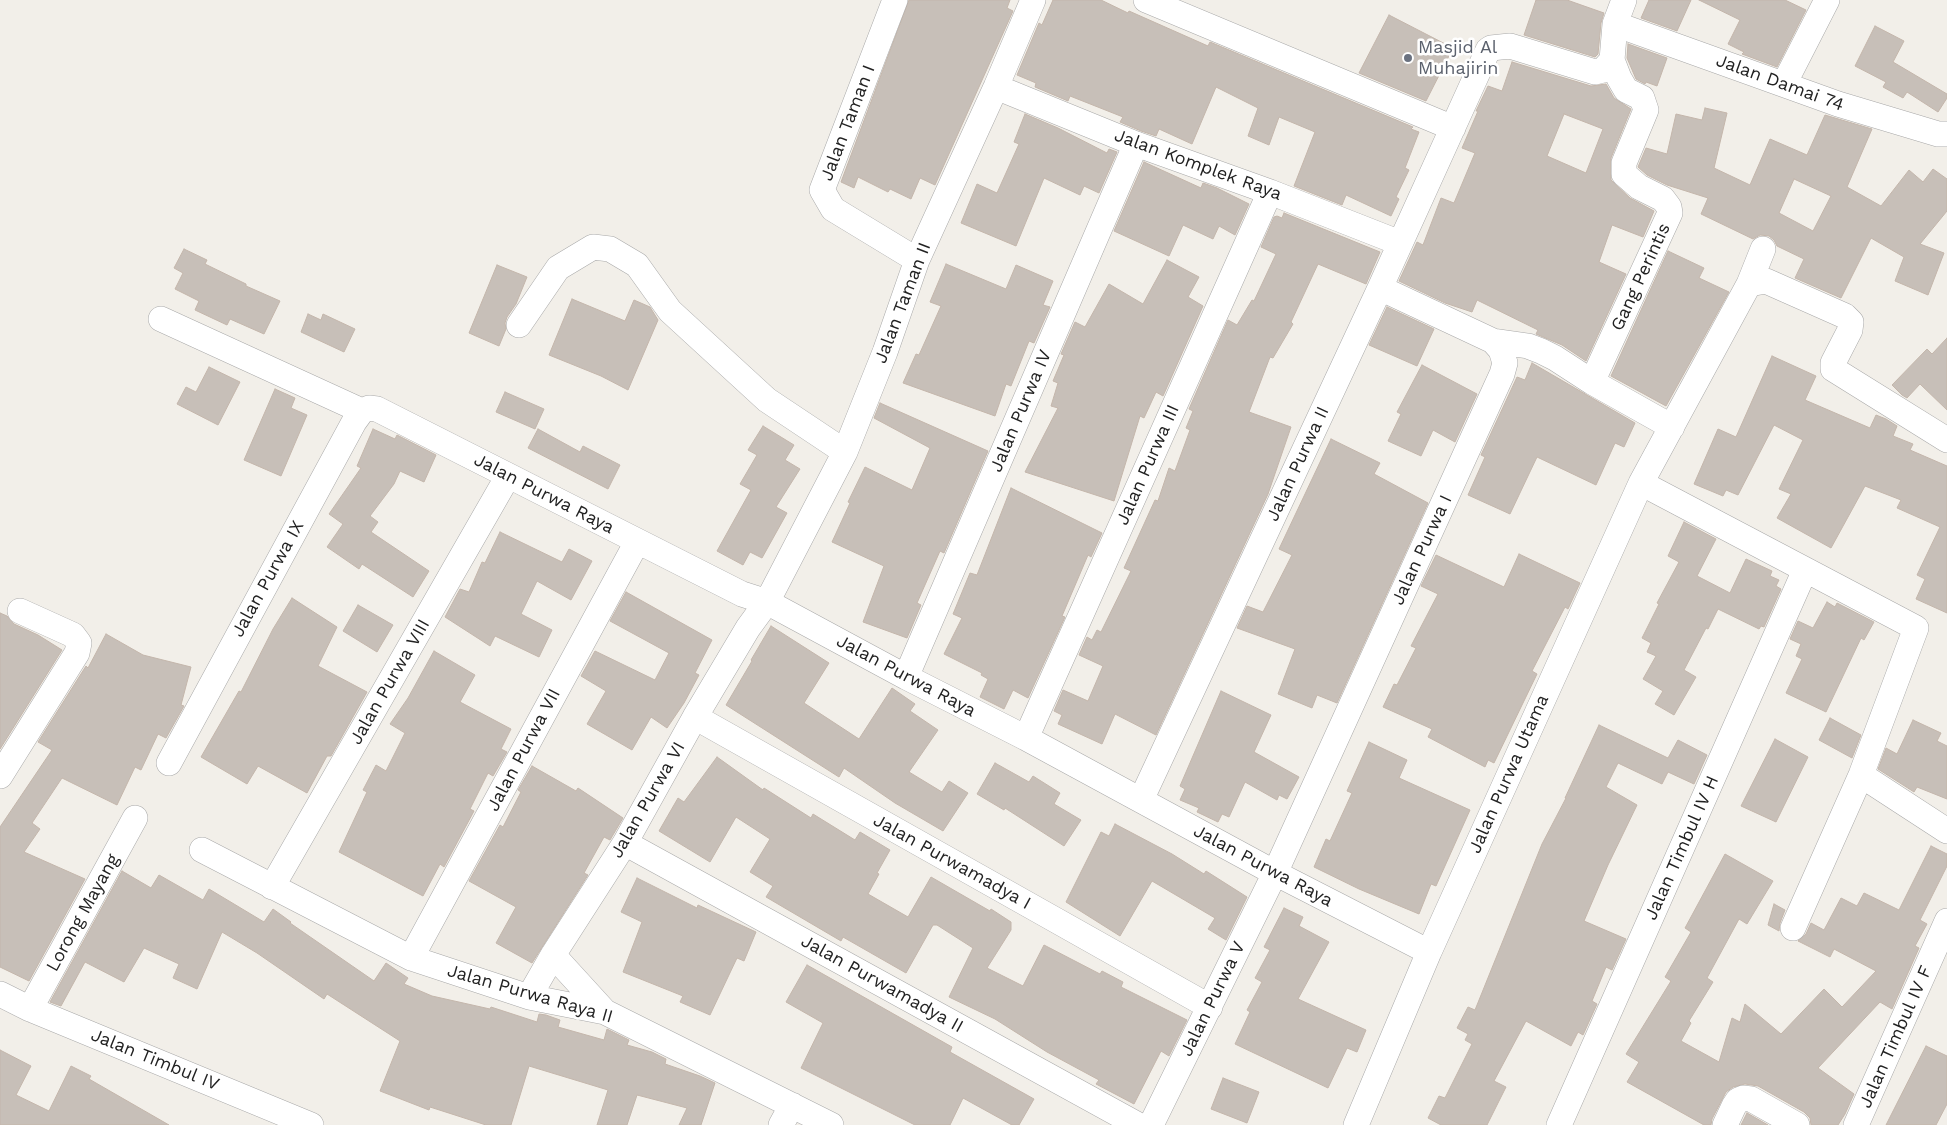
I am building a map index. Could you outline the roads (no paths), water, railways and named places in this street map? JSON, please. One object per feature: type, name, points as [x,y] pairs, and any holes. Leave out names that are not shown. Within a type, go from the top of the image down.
[{"type":"street","name":"Jalan Taman I","points":[[895,0],[822,190],[833,209],[917,260]]},
{"type":"street","name":"Jalan Taman II","points":[[767,602],[844,452],[885,352],[917,260],[996,87],[1033,0]]},
{"type":"street","points":[[1146,0],[1453,128]]},
{"type":"street","name":"Gang Perintis","points":[[1592,382],[1670,213],[1670,209],[1663,199],[1640,187],[1624,174],[1624,163],[1646,110],[1642,98],[1626,90],[1612,60],[1615,24],[1624,0]]},
{"type":"street","points":[[1784,84],[1827,0]]},
{"type":"street","name":"Jalan Damai 74","points":[[1615,24],[1838,104],[1938,134],[1947,134]]},
{"type":"street","name":"Jalan Purwa II","points":[[1141,800],[1380,288],[1488,50],[1510,46],[1595,72],[1603,70],[1612,60]]},
{"type":"street","name":"Jalan Komplek Raya","points":[[996,87],[1136,144],[1270,192],[1400,243]]},
{"type":"street","name":"Jalan Purwa IV","points":[[906,677],[1136,144]]},
{"type":"street","name":"Jalan Purwa III","points":[[1026,738],[1270,192]]},
{"type":"street","points":[[519,325],[558,268],[593,247],[610,249],[637,265],[670,311],[767,400],[844,452]]},
{"type":"street","name":"Jalan Purwa Utama","points":[[1356,1125],[1429,952],[1641,483],[1749,284],[1763,248]]},
{"type":"street","points":[[1749,284],[1766,281],[1845,316],[1850,322],[1850,330],[1833,364],[1833,369],[1947,440]]},
{"type":"street","points":[[1380,288],[1493,340],[1528,346],[1541,351],[1672,427]]},
{"type":"street","name":"Jalan Purwa Raya","points":[[160,319],[370,410],[508,476],[742,594],[767,602],[906,677],[1026,738],[1275,873],[1429,952]]},
{"type":"street","name":"Jalan Purwa I","points":[[1275,873],[1502,374],[1505,363],[1501,350],[1493,340]]},
{"type":"street","name":"Jalan Purwa IX","points":[[168,763],[354,422],[370,410]]},
{"type":"street","name":"Jalan Purwa VIII","points":[[272,887],[508,476]]},
{"type":"street","points":[[1641,483],[1916,628],[1861,775],[1793,928]]},
{"type":"street","name":"Jalan Purwa VII","points":[[411,958],[638,542]]},
{"type":"street","name":"Jalan Timbul IV H","points":[[1559,1125],[1806,570]]},
{"type":"street","name":"Jalan Purwa VI","points":[[530,997],[553,955],[625,843],[695,717],[748,628],[767,602]]},
{"type":"street","points":[[0,776],[77,652],[79,643],[73,635],[20,611]]},
{"type":"street","name":"Jalan Purwamadya I","points":[[695,717],[1210,1007]]},
{"type":"street","points":[[1861,775],[1947,831]]},
{"type":"street","name":"Lorong Mayang","points":[[30,1009],[135,818]]},
{"type":"street","name":"Jalan Purwamadya II","points":[[625,843],[1138,1125]]},
{"type":"street","name":"Jalan Purwa Raya II","points":[[202,850],[411,958],[530,997],[605,1012],[787,1115],[831,1125]]},
{"type":"street","name":"Jalan Purwa V","points":[[1151,1125],[1275,873]]},
{"type":"street","name":"Jalan Timbul IV F","points":[[1856,1125],[1947,921]]},
{"type":"street","points":[[553,955],[605,1012]]},
{"type":"street","name":"Jalan Timbul IV","points":[[0,994],[30,1009],[311,1125]]},
{"type":"street","points":[[1726,1125],[1734,1106],[1738,1100],[1743,1098],[1751,1099],[1796,1125]]},
{"type":"place","name":"Masjid Al Muhajirin","points":[[1408,58]]}]
